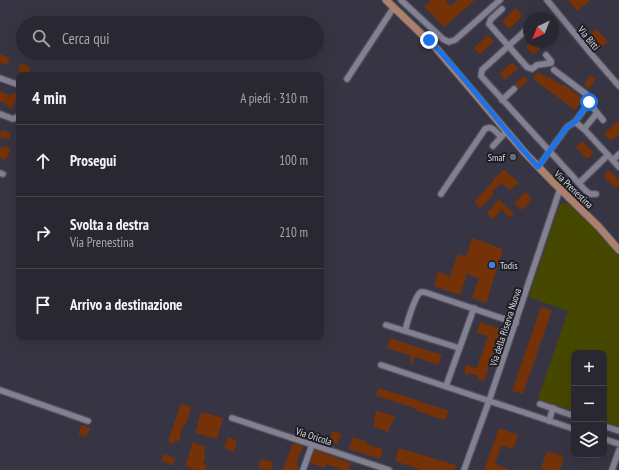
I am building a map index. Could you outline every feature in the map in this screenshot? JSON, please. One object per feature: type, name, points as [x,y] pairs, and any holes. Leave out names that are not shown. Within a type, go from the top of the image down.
[{"type":"main road","name":"Via Prenestina","points":[[386,0],[446,58],[504,134],[596,224],[619,250]]},
{"type":"street","points":[[401,0],[443,40],[449,42],[454,41],[500,0]]},
{"type":"street","name":"Via Bitti","points":[[547,0],[592,56],[619,86]]},
{"type":"street","points":[[347,79],[394,7]]},
{"type":"street","points":[[502,9],[491,19],[489,24],[529,68],[551,63],[546,55]]},
{"type":"street","points":[[523,33],[483,69],[480,74],[482,78],[588,193],[592,195],[596,194]]},
{"type":"street","points":[[538,167],[567,127],[575,122],[589,102],[589,97],[554,70]]},
{"type":"street","points":[[0,78],[16,84]]},
{"type":"street","points":[[502,100],[514,89]]},
{"type":"street","points":[[584,129],[595,111],[604,120]]},
{"type":"street","points":[[0,114],[13,119],[16,118]]},
{"type":"street","points":[[575,122],[584,129],[619,167]]},
{"type":"street","points":[[441,194],[484,129],[488,127],[504,134],[493,146]]},
{"type":"street","points":[[613,160],[619,154]]},
{"type":"street","points":[[579,183],[608,155]]},
{"type":"street","name":"Via della Riserva Nuova","points":[[464,470],[490,400],[560,189]]},
{"type":"street","points":[[405,331],[416,299],[420,293],[427,293],[516,323]]},
{"type":"street","points":[[446,386],[474,308]]},
{"type":"street","points":[[386,325],[459,348]]},
{"type":"street","points":[[381,365],[571,428]]},
{"type":"street","points":[[0,390],[88,421]]},
{"type":"street","points":[[540,404],[571,415]]},
{"type":"street","points":[[549,421],[553,408]]},
{"type":"street","name":"Via Oricola","points":[[232,418],[389,470]]},
{"type":"street","points":[[607,427],[619,431]]},
{"type":"street","points":[[607,440],[619,444]]},
{"type":"street","points":[[303,470],[312,445]]},
{"type":"street","points":[[612,470],[619,450]]},
{"type":"shaded area","points":[[567,203],[596,230],[619,257],[619,427],[607,423],[607,350],[571,350],[571,410],[538,399],[568,311],[529,297],[560,204]]},
{"type":"building","points":[[431,0],[445,0],[450,6],[458,0],[475,0],[444,27],[424,6]]},
{"type":"building","points":[[568,0],[591,0],[577,11]]},
{"type":"building","points":[[516,8],[523,16],[509,29],[502,21]]},
{"type":"building","points":[[597,29],[608,42],[596,51],[586,38]]},
{"type":"building","points":[[488,35],[494,42],[480,54],[474,48]]},
{"type":"building","points":[[527,48],[541,48],[533,55]]},
{"type":"building","points":[[0,54],[10,58],[7,65],[0,63]]},
{"type":"building","points":[[512,62],[518,69],[505,80],[499,74]]},
{"type":"building","points":[[21,63],[31,67],[29,72],[18,71]]},
{"type":"building","points":[[538,72],[548,78],[549,77],[562,86],[563,84],[583,99],[575,110],[533,79]]},
{"type":"building","points":[[590,75],[596,79],[589,88],[584,85]]},
{"type":"building","points":[[524,76],[528,80],[518,90],[517,86],[514,85]]},
{"type":"building","points":[[0,91],[11,96],[12,93],[16,94],[16,100],[12,109],[0,101]]},
{"type":"building","points":[[619,120],[619,134],[611,141],[604,134]]},
{"type":"building","points":[[1,130],[11,133],[9,140],[0,137]]},
{"type":"building","points":[[582,141],[594,153],[587,159],[576,147]]},
{"type":"building","points":[[5,146],[11,148],[6,160],[0,158],[0,147],[5,148]]},
{"type":"building","name":"Smaf","points":[[513,151],[520,158],[514,163],[507,156]]},
{"type":"building","points":[[504,170],[519,182],[510,190],[503,184],[500,184],[492,192],[494,194],[480,208],[474,202],[494,180],[493,179]]},
{"type":"building","points":[[609,170],[619,180],[619,185],[615,188],[603,176]]},
{"type":"building","points":[[526,192],[532,199],[522,210],[514,203]]},
{"type":"building","points":[[499,199],[514,214],[510,218],[502,209],[493,219],[487,213]]},
{"type":"building","points":[[472,238],[503,249],[486,303],[472,298],[479,278],[467,274],[460,295],[434,286],[438,272],[450,276],[458,254],[466,257]]},
{"type":"building","points":[[541,307],[552,310],[523,394],[512,391]]},
{"type":"building","points":[[480,322],[501,329],[484,381],[478,379],[478,376],[464,373],[466,365],[477,368],[488,336],[477,333]]},
{"type":"building","points":[[390,338],[442,355],[438,365],[415,357],[411,365],[411,356],[387,348]]},
{"type":"building","points":[[378,388],[448,410],[446,420],[430,416],[431,415],[417,411],[417,409],[376,396]]},
{"type":"building","points":[[181,404],[191,407],[186,425],[184,424],[180,434],[179,442],[175,440],[173,444],[168,442]]},
{"type":"building","points":[[376,411],[395,416],[388,432],[374,427]]},
{"type":"building","points":[[201,412],[223,418],[217,439],[195,433]]},
{"type":"building","points":[[82,425],[90,428],[86,437],[78,434]]},
{"type":"building","points":[[499,428],[518,435],[513,449],[501,445],[495,464],[510,470],[484,470]]},
{"type":"building","points":[[332,431],[341,434],[338,444],[329,441]]},
{"type":"building","points":[[228,437],[237,441],[234,452],[224,448]]},
{"type":"building","points":[[353,437],[367,442],[366,444],[383,449],[380,459],[349,449]]},
{"type":"building","points":[[193,442],[206,447],[203,464],[207,465],[205,470],[196,470],[185,466]]},
{"type":"building","points":[[293,443],[303,446],[296,465],[299,466],[298,470],[283,470]]},
{"type":"building","points":[[399,448],[456,465],[454,470],[419,470],[395,461]]},
{"type":"building","points":[[315,450],[351,463],[349,470],[343,470],[326,464],[325,468],[310,463]]},
{"type":"building","points":[[547,451],[564,456],[560,470],[547,470],[541,468]]},
{"type":"building","points":[[164,454],[175,458],[173,465],[161,461]]},
{"type":"building","points":[[261,459],[273,462],[271,470],[258,468]]},
{"type":"place","name":"Smaf","points":[[513,157]]},
{"type":"place","name":"Todis","points":[[492,265]]},
{"type":"route","points":[[429,40],[538,167],[567,127],[572,122],[575,122],[589,102]]}]
